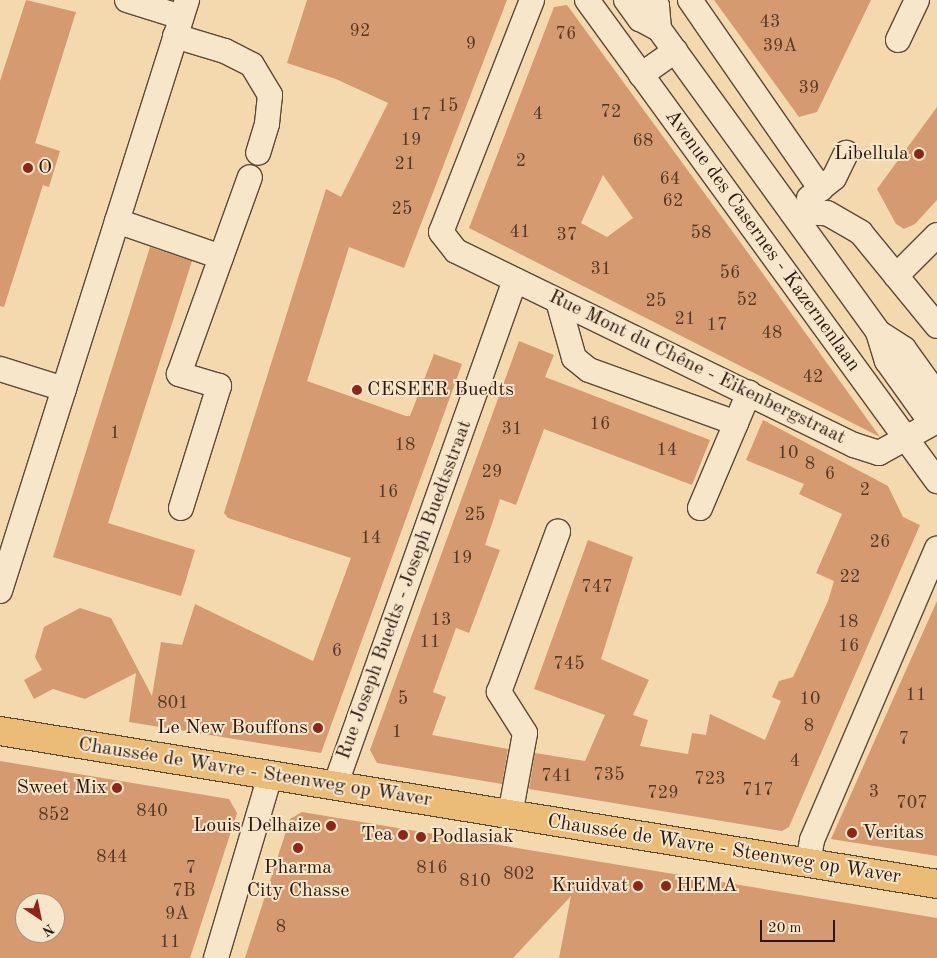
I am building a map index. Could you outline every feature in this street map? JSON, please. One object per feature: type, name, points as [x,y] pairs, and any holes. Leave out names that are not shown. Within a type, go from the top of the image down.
[{"type":"main road","name":"Chaussée de Wavre - Steenweg op Waver","points":[[0,731],[937,884]]},
{"type":"street","points":[[128,0],[181,18],[225,51],[252,65],[270,95],[268,124],[258,152]]},
{"type":"street","name":"Rue Mont du Chêne - Eikenbergstraat","points":[[532,0],[441,232],[456,251],[854,445],[879,453],[906,440],[937,420]]},
{"type":"street","name":"Avenue des Casernes - Kazernenlaan","points":[[588,0],[937,481]]},
{"type":"street","name":"Avenue des Casernes - Kazernenlaan","points":[[626,0],[640,19],[659,29],[878,332],[888,361],[925,414],[937,420]]},
{"type":"street","points":[[653,0],[658,6],[659,29]]},
{"type":"street","points":[[690,0],[821,189]]},
{"type":"street","points":[[898,40],[917,0]]},
{"type":"street","points":[[0,591],[181,18]]},
{"type":"street","points":[[641,75],[675,51]]},
{"type":"street","points":[[792,212],[834,178],[846,153]]},
{"type":"street","points":[[181,508],[219,386],[179,374],[250,177]]},
{"type":"street","points":[[792,212],[827,213],[861,233],[937,326]]},
{"type":"street","points":[[117,221],[221,257]]},
{"type":"street","points":[[896,276],[937,235]]},
{"type":"street","name":"Rue Joseph Buedts - Joseph Buedtsstraat","points":[[335,786],[515,280]]},
{"type":"street","points":[[558,301],[574,358],[589,370],[736,423]]},
{"type":"street","name":"Avenue des Casernes - Kazernenlaan","points":[[878,332],[904,349],[937,395]]},
{"type":"street","points":[[0,369],[64,389]]},
{"type":"street","points":[[700,508],[750,393]]},
{"type":"street","points":[[510,815],[525,732],[499,692],[558,532]]},
{"type":"street","points":[[808,863],[812,840],[937,548]]},
{"type":"street","points":[[216,958],[270,776]]},
{"type":"building","name":"O","points":[[26,0],[76,12],[35,143],[60,151],[49,187],[43,185],[4,307],[0,306],[0,81]]},
{"type":"building","points":[[307,0],[507,0],[404,268],[349,247],[307,381],[410,416],[434,354],[462,364],[321,753],[129,722],[136,673],[85,699],[53,689],[34,699],[24,680],[42,670],[35,657],[44,627],[80,608],[111,618],[152,696],[161,642],[182,645],[195,604],[313,661],[351,558],[228,518],[224,513],[326,189],[341,197],[388,103],[336,79],[287,63]]},
{"type":"building","points":[[714,0],[871,0],[817,112],[799,117]]},
{"type":"building","points":[[567,5],[880,437],[469,228],[554,7]],"holes":[[[603,175],[633,218],[607,237],[581,223]]]},
{"type":"building","name":"Libellula","points":[[937,107],[937,200],[915,224],[904,229],[896,224],[877,189]]},
{"type":"building","points":[[150,247],[192,261],[108,523],[195,550],[181,596],[53,557]]},
{"type":"building","points":[[519,341],[554,355],[545,377],[710,440],[692,485],[544,429],[516,505],[500,499],[485,545],[500,550],[469,633],[456,628],[433,692],[446,697],[432,735],[508,749],[502,784],[377,763],[370,750]]},
{"type":"building","points":[[763,420],[888,486],[903,517],[920,525],[789,827],[782,831],[529,789],[535,753],[585,761],[605,715],[534,689],[588,540],[633,557],[601,659],[649,680],[633,715],[648,720],[640,746],[688,754],[692,733],[706,735],[710,714],[765,740],[781,701],[772,697],[779,681],[793,677],[828,601],[834,581],[816,573],[842,514],[799,494],[804,484],[746,460]]},
{"type":"building","points":[[937,601],[937,856],[831,839],[902,679]]},
{"type":"building","points":[[0,761],[229,799],[237,813],[190,958],[0,958]]},
{"type":"building","points":[[302,812],[937,918],[937,958],[559,958],[571,896],[513,958],[245,958],[290,819]]},
{"type":"place","name":"Libellula","points":[[919,154]]},
{"type":"place","name":"O","points":[[28,168]]},
{"type":"place","name":"CESEER Buedts","points":[[357,390]]},
{"type":"place","name":"Le New Bouffons","points":[[318,728]]},
{"type":"place","name":"Sweet Mix","points":[[117,788]]},
{"type":"place","name":"Louis Delhaize","points":[[331,826]]},
{"type":"place","name":"Veritas","points":[[852,833]]},
{"type":"place","name":"Tea","points":[[403,835]]},
{"type":"place","name":"Podlasiak","points":[[421,837]]},
{"type":"place","name":"Pharma City Chasse","points":[[298,848]]},
{"type":"place","name":"Kruidvat","points":[[638,886]]},
{"type":"place","name":"HEMA","points":[[666,886]]}]
